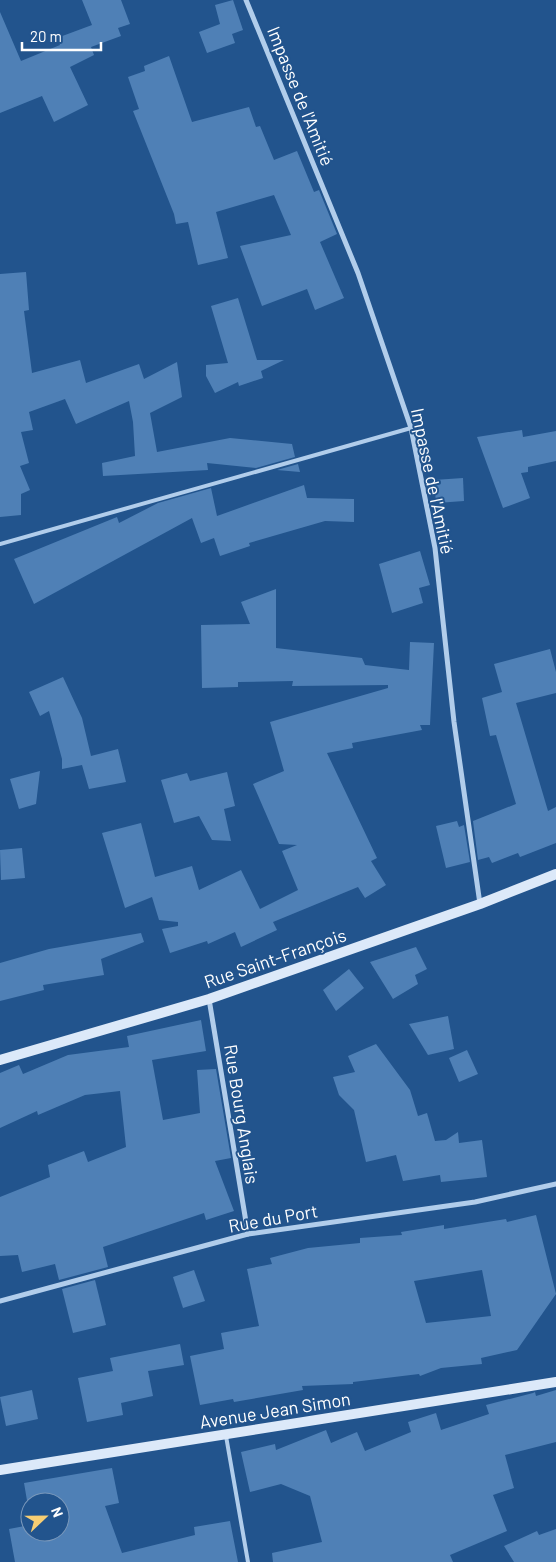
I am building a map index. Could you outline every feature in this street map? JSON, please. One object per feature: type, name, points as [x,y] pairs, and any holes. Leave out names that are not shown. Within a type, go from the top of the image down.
[{"type":"street","name":"Impasse de l'Amitié","points":[[246,0],[358,274],[411,428],[435,548],[454,722],[480,904]]},
{"type":"street","name":"Rue Saint-François","points":[[0,1060],[209,999],[480,904],[556,874]]},
{"type":"street","name":"Rue Bourg Anglais","points":[[209,999],[248,1234]]},
{"type":"street","name":"Rue du Port","points":[[0,1301],[248,1234],[475,1202],[556,1184]]},
{"type":"street","name":"Avenue Jean Simon","points":[[0,1470],[556,1382]]},
{"type":"lane","points":[[0,544],[411,428]]},
{"type":"lane","points":[[226,1434],[248,1562]]},
{"type":"building","points":[[82,0],[121,0],[130,24],[118,28],[121,36],[91,47],[94,55],[70,67],[88,105],[54,122],[42,96],[0,113],[0,12],[21,61],[60,45],[57,38],[92,25]]},
{"type":"building","points":[[233,0],[243,30],[232,34],[235,43],[207,53],[199,32],[220,24],[215,5]]},
{"type":"building","points":[[169,56],[192,122],[249,107],[256,127],[260,126],[274,160],[297,151],[314,192],[319,190],[337,234],[320,242],[344,298],[315,310],[307,289],[262,306],[240,246],[291,235],[274,195],[216,212],[228,258],[198,265],[188,222],[176,224],[174,214],[133,111],[139,109],[128,77],[145,71],[144,66]]},
{"type":"building","points":[[26,272],[29,310],[24,311],[32,373],[80,360],[86,383],[139,364],[144,379],[177,362],[182,397],[150,413],[157,452],[230,438],[292,444],[295,457],[256,468],[207,463],[208,470],[103,476],[102,463],[135,456],[133,422],[129,401],[76,424],[65,399],[29,412],[33,430],[21,432],[29,463],[20,466],[30,490],[21,494],[21,515],[0,517],[0,274]]},
{"type":"building","points":[[238,298],[257,360],[284,360],[261,371],[263,378],[239,386],[238,382],[215,393],[206,376],[206,365],[228,363],[211,306]]},
{"type":"building","points":[[522,430],[523,437],[556,431],[556,461],[528,467],[528,472],[521,473],[530,498],[503,508],[477,437]]},
{"type":"building","points":[[298,464],[300,472],[277,470]]},
{"type":"building","points":[[463,478],[464,501],[436,503],[434,480]]},
{"type":"building","points":[[304,485],[307,498],[354,499],[354,522],[325,521],[249,543],[250,546],[220,556],[214,538],[201,543],[192,518],[34,604],[14,559],[117,517],[119,523],[158,503],[211,488],[217,516]]},
{"type":"building","points":[[420,551],[430,585],[419,588],[423,603],[392,613],[379,564]]},
{"type":"building","points":[[276,589],[276,648],[362,658],[365,665],[409,670],[410,642],[434,643],[430,725],[420,725],[422,730],[352,743],[353,748],[327,753],[377,858],[371,861],[386,885],[365,898],[358,887],[273,922],[277,930],[241,947],[235,932],[208,944],[207,941],[170,953],[162,929],[178,926],[178,922],[159,920],[152,897],[125,908],[102,833],[141,823],[155,877],[192,866],[199,890],[241,870],[260,909],[298,890],[282,851],[297,845],[279,844],[253,784],[284,771],[270,722],[388,688],[388,685],[292,686],[293,681],[238,682],[238,687],[202,688],[201,625],[250,624],[241,602]]},
{"type":"building","points":[[550,649],[556,672],[556,693],[516,703],[548,811],[556,807],[556,843],[520,857],[518,853],[492,863],[489,857],[478,860],[473,821],[516,804],[496,735],[490,736],[482,698],[502,692],[494,664]]},
{"type":"building","points":[[63,677],[82,718],[91,756],[118,749],[126,782],[89,789],[82,765],[62,769],[62,759],[49,711],[40,716],[29,692]]},
{"type":"building","points":[[40,771],[36,804],[19,809],[10,779]]},
{"type":"building","points":[[227,772],[235,806],[224,809],[231,841],[212,840],[199,816],[174,823],[161,780],[187,773],[190,781]]},
{"type":"building","points":[[457,821],[459,827],[464,825],[470,862],[446,868],[436,826]]},
{"type":"building","points":[[22,848],[25,878],[1,880],[0,850]]},
{"type":"building","points":[[141,933],[144,942],[101,959],[104,975],[43,985],[44,990],[0,1001],[0,963],[49,949]]},
{"type":"building","points":[[416,947],[427,969],[415,975],[418,984],[393,999],[370,962]]},
{"type":"building","points":[[349,969],[364,988],[336,1011],[323,990]]},
{"type":"building","points":[[448,1016],[454,1049],[428,1055],[409,1024]]},
{"type":"building","points":[[201,1020],[206,1051],[152,1060],[163,1120],[200,1113],[197,1070],[216,1069],[231,1158],[215,1161],[234,1211],[206,1220],[204,1213],[103,1247],[108,1267],[59,1280],[55,1264],[22,1272],[18,1255],[0,1256],[0,1197],[50,1177],[48,1165],[84,1151],[88,1162],[126,1147],[120,1091],[85,1095],[38,1115],[37,1111],[0,1128],[0,1073],[19,1065],[23,1074],[68,1055],[129,1047],[127,1036]]},
{"type":"building","points":[[376,1044],[410,1090],[418,1116],[427,1113],[435,1141],[446,1140],[458,1132],[459,1143],[482,1140],[487,1177],[441,1182],[440,1175],[403,1181],[396,1155],[366,1162],[354,1110],[339,1095],[333,1077],[355,1072],[348,1056]]},
{"type":"building","points":[[467,1050],[478,1074],[459,1082],[449,1058]]},
{"type":"building","points":[[536,1215],[556,1294],[517,1350],[481,1358],[482,1364],[441,1368],[420,1376],[419,1374],[353,1382],[353,1384],[302,1386],[303,1390],[234,1402],[233,1399],[200,1405],[190,1356],[224,1349],[221,1333],[259,1326],[247,1269],[272,1264],[270,1258],[308,1248],[360,1243],[360,1238],[402,1235],[401,1232],[444,1225],[444,1229],[506,1219],[507,1222]],"holes":[[[482,1270],[491,1316],[426,1323],[414,1281]]]},
{"type":"building","points":[[194,1270],[205,1301],[183,1308],[173,1277]]},
{"type":"building","points":[[95,1280],[106,1325],[73,1333],[62,1289]]},
{"type":"building","points":[[180,1344],[184,1365],[148,1371],[153,1396],[121,1403],[123,1415],[87,1422],[78,1378],[113,1371],[110,1358]]},
{"type":"building","points":[[32,1390],[38,1419],[6,1426],[0,1397]]},
{"type":"building","points":[[556,1390],[556,1442],[505,1455],[514,1488],[493,1495],[507,1531],[450,1555],[453,1562],[273,1562],[272,1553],[322,1542],[310,1496],[281,1484],[250,1492],[241,1452],[275,1444],[276,1450],[326,1430],[331,1443],[357,1432],[365,1451],[411,1432],[408,1422],[436,1413],[441,1430],[489,1414],[486,1405],[535,1392],[536,1396]]},
{"type":"building","points":[[112,1468],[119,1503],[105,1506],[122,1553],[195,1535],[194,1527],[230,1521],[238,1562],[15,1562],[9,1529],[20,1527],[20,1542],[70,1542],[70,1492],[26,1492],[24,1483]]},
{"type":"building","points":[[556,1529],[556,1562],[514,1562],[504,1546],[537,1531],[539,1535]]}]
